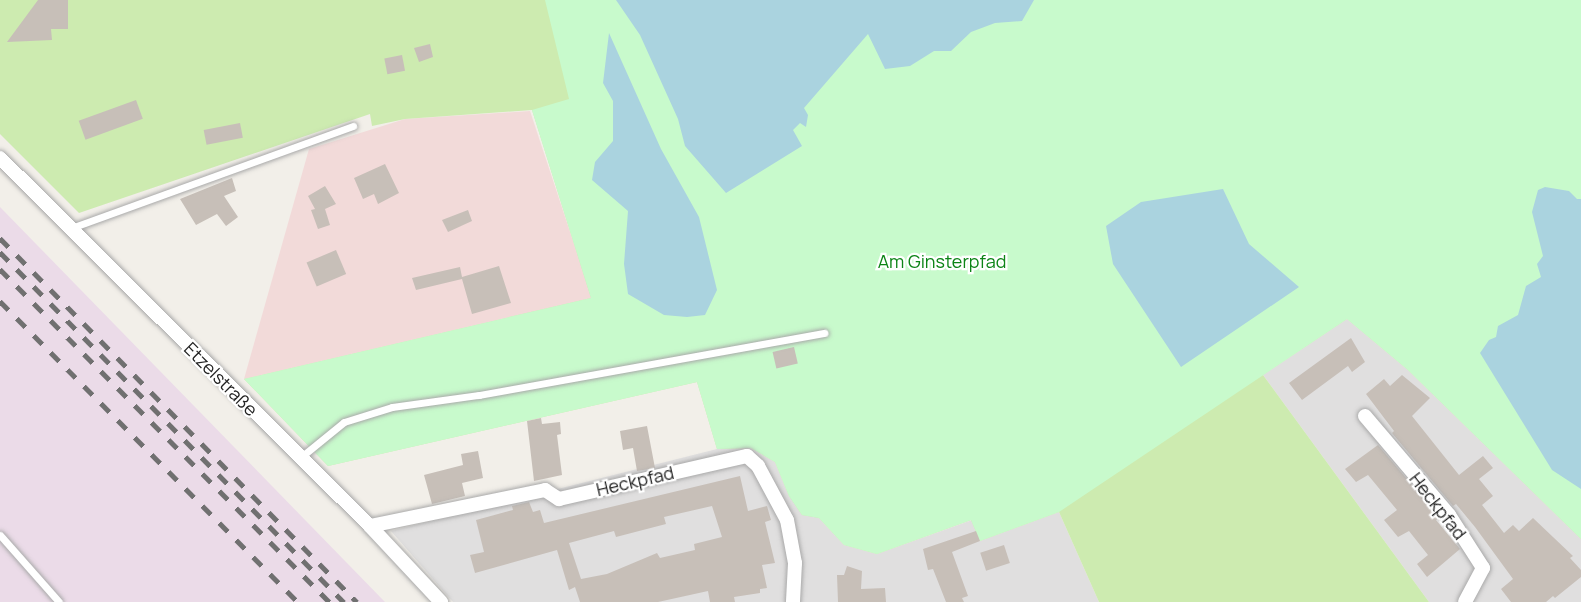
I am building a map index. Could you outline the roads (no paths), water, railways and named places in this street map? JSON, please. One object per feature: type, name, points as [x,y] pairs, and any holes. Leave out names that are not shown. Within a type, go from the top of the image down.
[{"type":"street","name":"Etzelstraße","points":[[0,158],[370,526],[441,602]]},
{"type":"street","name":"Heckpfad","points":[[1365,416],[1449,515],[1483,568],[1465,602]]},
{"type":"street","name":"Heckpfad","points":[[370,526],[545,490],[559,499],[747,456],[758,466],[787,520],[795,563],[793,602]]},
{"type":"lane","points":[[69,229],[353,126]]},
{"type":"lane","points":[[301,457],[344,422],[392,408],[479,395],[824,333]]},
{"type":"lane","points":[[0,535],[59,602]]},
{"type":"water","points":[[616,0],[1034,0],[1022,21],[995,23],[971,32],[951,51],[934,51],[910,66],[885,69],[868,34],[804,108],[808,115],[806,127],[800,123],[793,130],[802,146],[726,193],[685,146],[678,119],[640,35]]},
{"type":"water","points":[[609,33],[661,149],[699,217],[717,290],[705,315],[687,317],[664,315],[628,294],[624,264],[628,211],[592,180],[595,162],[613,141],[613,101],[603,83]]},
{"type":"water","points":[[1545,187],[1569,191],[1577,199],[1581,199],[1581,489],[1552,470],[1480,353],[1489,340],[1496,337],[1498,326],[1518,315],[1526,286],[1541,277],[1537,264],[1543,256],[1532,212],[1538,190]]},
{"type":"water","points":[[1223,189],[1249,244],[1299,287],[1181,367],[1113,264],[1106,226],[1141,202]]},
{"type":"railway","points":[[0,238],[357,602]]},
{"type":"railway","points":[[0,252],[344,602]]},
{"type":"railway","points":[[0,269],[330,602]]},
{"type":"railway","points":[[0,301],[298,602]]},
{"type":"park label","name":"Am Ginsterpfad","points":[[942,261]]}]
